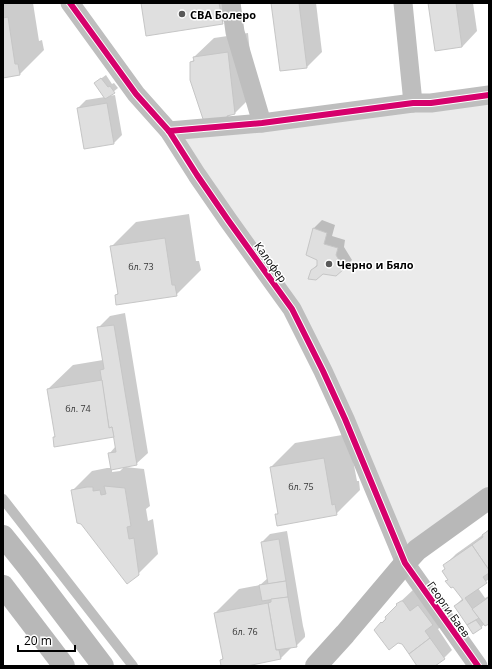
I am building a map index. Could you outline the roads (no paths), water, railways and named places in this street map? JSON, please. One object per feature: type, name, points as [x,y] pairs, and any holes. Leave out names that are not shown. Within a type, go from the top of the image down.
[{"type":"main road","points":[[316,666],[417,550],[489,498]]},
{"type":"main road","points":[[3,536],[103,666]]},
{"type":"main road","points":[[5,591],[64,666]]},
{"type":"main road","points":[[41,636],[45,666]]},
{"type":"street","name":"Калофер","points":[[70,3],[136,94],[169,131],[233,227],[292,308],[345,419],[405,563]]},
{"type":"street","points":[[231,3],[235,32],[262,123]]},
{"type":"street","points":[[403,3],[413,104]]},
{"type":"street","points":[[169,131],[262,123],[489,95]]},
{"type":"street","name":"Георги Баев","points":[[405,563],[478,666]]},
{"type":"lane","points":[[3,499],[132,666]]},
{"type":"place","name":"CBA Болеро","points":[[182,14]]},
{"type":"place","name":"Черно и Бяло","points":[[329,264]]}]
